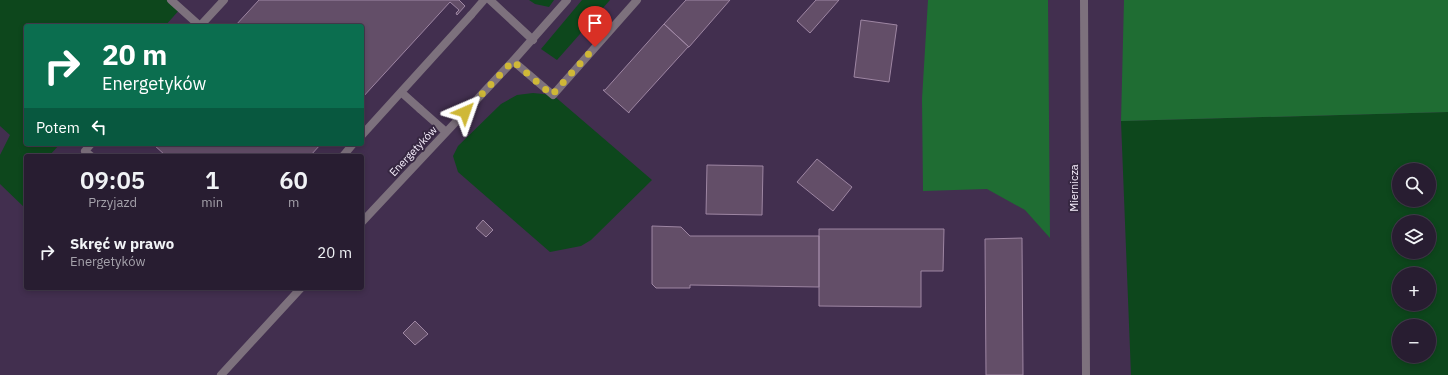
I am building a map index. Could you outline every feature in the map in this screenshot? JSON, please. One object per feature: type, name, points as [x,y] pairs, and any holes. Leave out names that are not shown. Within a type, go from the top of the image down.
[{"type":"street","points":[[171,0],[198,24]]},
{"type":"street","points":[[202,24],[224,0]]},
{"type":"street","points":[[364,133],[484,0]]},
{"type":"street","name":"Energetyków","points":[[364,220],[533,40],[567,0]]},
{"type":"street","points":[[513,61],[552,95],[637,0]]},
{"type":"street","name":"Miernicza","points":[[1084,0],[1086,375]]},
{"type":"street","points":[[495,2],[533,40]]},
{"type":"street","points":[[401,92],[446,132]]},
{"type":"street","points":[[89,146],[85,151],[89,154]]},
{"type":"street","points":[[345,154],[352,146]]},
{"type":"street","points":[[221,375],[300,290]]},
{"type":"shaded area","points":[[0,0],[1448,0],[1448,375],[0,375]]},
{"type":"green space","points":[[0,0],[171,0],[181,8],[167,24],[24,24],[24,146],[58,146],[51,154],[24,154],[24,207],[0,184],[0,155],[10,135],[0,126]]},
{"type":"green space","points":[[529,0],[554,0],[549,7],[535,4]]},
{"type":"green space","points":[[582,0],[610,0],[557,60],[541,49]]},
{"type":"green space","points":[[928,0],[1048,0],[1050,238],[1025,210],[987,189],[923,191],[922,99]]},
{"type":"green space","points":[[1124,0],[1448,0],[1448,112],[1121,121]]},
{"type":"green space","points":[[533,93],[553,95],[652,180],[591,240],[581,246],[550,252],[458,172],[453,156],[458,146],[501,104],[517,95]]},
{"type":"green space","points":[[1448,112],[1448,375],[1131,375],[1121,121]]},
{"type":"building","points":[[259,0],[459,0],[465,6],[457,15],[456,13],[459,10],[450,2],[364,96],[364,24],[237,24]]},
{"type":"building","points":[[686,0],[730,0],[689,47],[664,24]]},
{"type":"building","points":[[816,0],[839,0],[810,33],[797,21]]},
{"type":"building","points":[[861,20],[897,25],[889,82],[854,77]]},
{"type":"building","points":[[664,24],[689,47],[629,113],[603,90],[605,90]]},
{"type":"building","points":[[155,146],[319,146],[312,154],[164,154]]},
{"type":"building","points":[[817,159],[852,187],[833,211],[797,182]]},
{"type":"building","points":[[707,165],[763,166],[762,215],[706,214]]},
{"type":"building","points":[[483,220],[493,230],[486,237],[476,228]]},
{"type":"building","points":[[652,226],[681,227],[690,236],[819,236],[819,287],[690,285],[690,288],[656,288],[652,284]]},
{"type":"building","points":[[819,229],[944,229],[943,271],[921,271],[921,307],[819,306]]},
{"type":"building","points":[[1022,238],[1023,375],[986,375],[985,239]]},
{"type":"building","points":[[415,321],[428,334],[415,345],[403,333]]},
{"type":"route","points":[[465,112],[513,61],[552,95],[595,47]]}]
